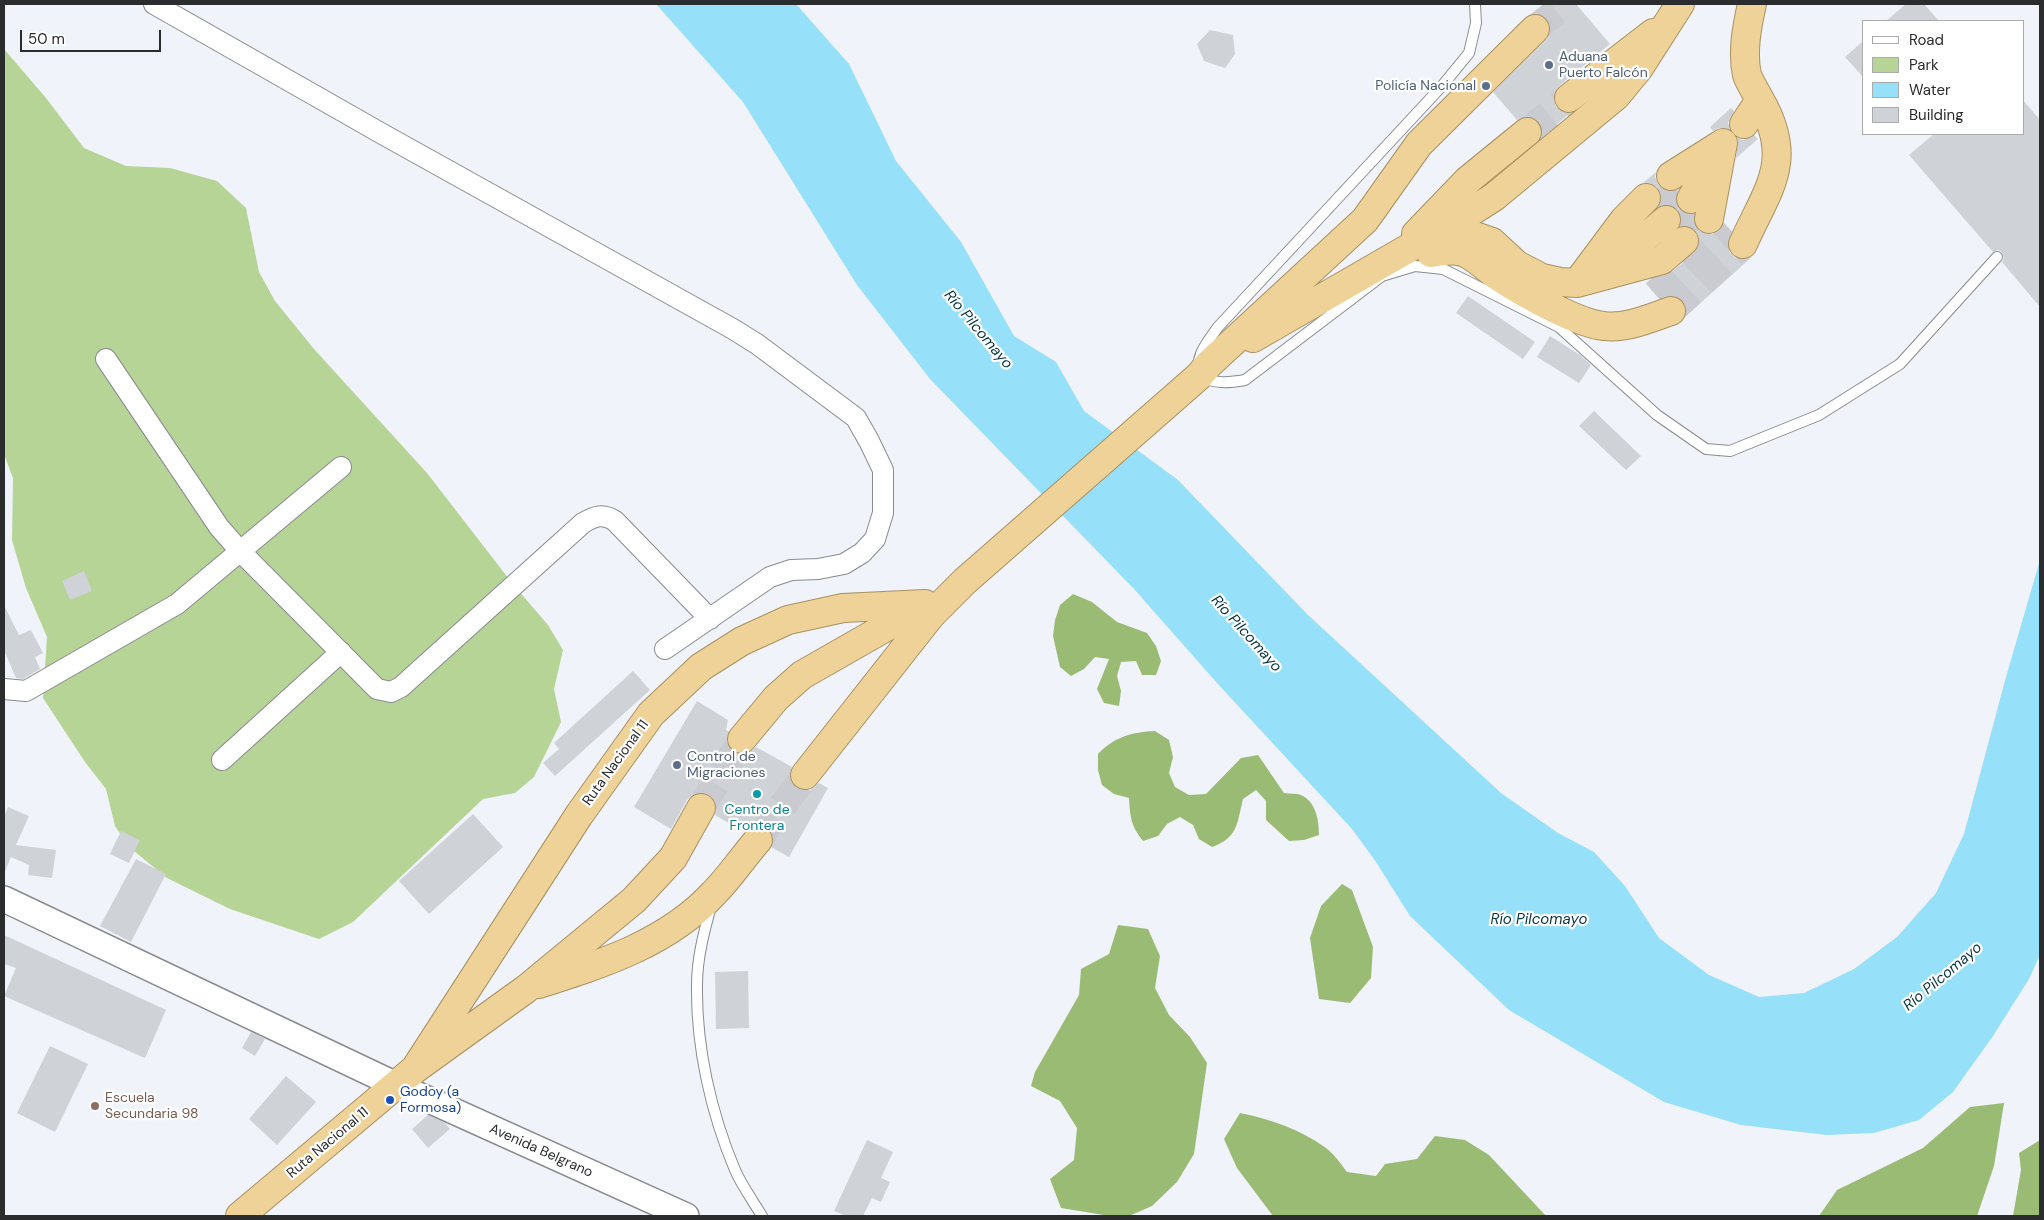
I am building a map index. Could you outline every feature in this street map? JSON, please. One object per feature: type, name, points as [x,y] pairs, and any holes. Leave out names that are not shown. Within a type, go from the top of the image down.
[{"type":"highway","points":[[1704,209],[1758,211],[1770,189],[1777,164],[1774,130],[1748,76],[1745,53],[1747,27],[1752,4]]},
{"type":"highway","points":[[1204,370],[1461,218],[1494,196],[1616,96],[1639,68],[1674,13]]},
{"type":"highway","points":[[1569,98],[1674,13]]},
{"type":"highway","points":[[1204,370],[1365,220],[1419,144],[1535,29]]},
{"type":"highway","points":[[1744,124],[1760,100]]},
{"type":"highway","points":[[1392,258],[1468,180],[1527,132]]},
{"type":"highway","points":[[1704,209],[1723,143],[1704,209]]},
{"type":"highway","points":[[1392,258],[1442,240],[1472,235],[1492,242],[1517,264],[1542,278],[1577,283],[1653,250],[1665,220],[1624,220],[1577,283]]},
{"type":"highway","points":[[1392,258],[1449,250],[1465,253],[1500,278],[1547,304],[1588,322],[1604,326],[1630,324],[1663,303]]},
{"type":"highway","name":"Ruta Nacional 11","points":[[805,775],[931,615],[965,581],[1012,542],[1204,370]]},
{"type":"highway","name":"Ruta Nacional 11","points":[[742,739],[776,698],[802,675],[965,581]]},
{"type":"highway","name":"Ruta Nacional 11","points":[[405,1077],[579,814],[651,714],[701,667],[742,641],[788,620],[843,608],[925,604]]},
{"type":"highway","name":"Ruta Nacional 11","points":[[240,1216],[405,1077],[526,989],[634,900],[673,858],[702,808]]},
{"type":"highway","name":"Ruta Nacional 11","points":[[526,989],[591,968],[669,932],[714,894],[758,840]]},
{"type":"street","points":[[154,4],[394,141],[733,329],[757,344],[856,418],[883,470],[883,513],[875,539],[862,553],[844,564],[818,569],[791,570],[770,577],[665,649]]},
{"type":"street","points":[[106,359],[219,526],[240,551],[377,689],[391,692],[401,687],[582,522],[597,516],[608,517],[615,521],[710,618]]},
{"type":"street","points":[[4,689],[26,691],[177,604],[341,467]]},
{"type":"street","points":[[222,760],[341,652]]},
{"type":"street","name":"Avenida Belgrano","points":[[4,898],[405,1077],[686,1216]]},
{"type":"lane","points":[[1475,4],[1476,23],[1469,53],[1442,86],[1218,328],[1201,350],[1197,365],[1204,370],[1212,383],[1245,380],[1382,276],[1415,266],[1443,269],[1560,327],[1657,415],[1706,449],[1730,451],[1819,415],[1900,364],[1997,257]]},
{"type":"lane","points":[[714,894],[702,939],[697,984],[699,1032],[714,1110],[736,1172],[762,1216]]},
{"type":"green space","points":[[4,49],[46,98],[84,148],[126,166],[170,168],[217,181],[246,208],[259,272],[275,301],[314,349],[427,473],[512,583],[548,625],[563,650],[554,689],[561,722],[534,777],[515,793],[483,799],[353,922],[319,939],[230,909],[167,878],[129,847],[115,826],[106,789],[85,762],[43,698],[47,637],[26,588],[12,540],[13,478],[4,454]]},
{"type":"green space","points":[[1073,594],[1092,602],[1117,622],[1147,633],[1156,646],[1161,661],[1156,675],[1142,675],[1136,661],[1121,662],[1117,676],[1121,691],[1119,706],[1104,703],[1097,689],[1109,659],[1095,657],[1084,669],[1071,676],[1060,667],[1053,636],[1055,620],[1060,605]]},
{"type":"green space","points":[[1155,731],[1169,740],[1173,757],[1169,773],[1175,787],[1189,795],[1206,794],[1241,758],[1258,755],[1284,793],[1299,794],[1310,802],[1316,812],[1319,835],[1304,840],[1289,841],[1266,820],[1266,801],[1256,790],[1243,799],[1235,829],[1221,843],[1212,847],[1199,839],[1193,825],[1180,817],[1167,824],[1158,836],[1143,841],[1132,821],[1129,798],[1114,794],[1102,785],[1098,770],[1098,754],[1110,743],[1124,736]]},
{"type":"green space","points":[[1342,884],[1352,890],[1373,947],[1371,978],[1350,1003],[1319,999],[1310,938],[1321,906]]},
{"type":"green space","points":[[1118,925],[1148,929],[1160,956],[1155,988],[1169,1015],[1190,1037],[1207,1063],[1194,1154],[1177,1182],[1152,1206],[1129,1216],[1110,1216],[1061,1208],[1050,1179],[1074,1160],[1077,1128],[1060,1101],[1031,1086],[1035,1072],[1079,995],[1081,969],[1109,954]]},
{"type":"green space","points":[[2004,1103],[1994,1166],[1977,1216],[1819,1216],[1837,1190],[1923,1148],[1970,1107]]},
{"type":"green space","points":[[1240,1113],[1263,1118],[1306,1136],[1329,1150],[1347,1172],[1376,1176],[1385,1164],[1417,1159],[1435,1136],[1465,1140],[1489,1155],[1546,1216],[1273,1216],[1237,1168],[1224,1139]]},
{"type":"green space","points":[[2040,1140],[2040,1216],[2013,1216],[2021,1170],[2019,1153]]},
{"type":"water","name":"Río Pilcomayo","points":[[656,4],[796,4],[849,64],[896,161],[961,242],[1014,336],[1056,362],[1084,411],[1178,480],[1308,615],[1501,793],[1558,833],[1594,852],[1625,886],[1659,938],[1709,975],[1759,997],[1804,993],[1854,969],[1897,937],[1936,893],[1964,834],[2040,560],[2040,955],[2029,979],[1993,1036],[1953,1092],[1919,1120],[1874,1133],[1827,1135],[1741,1125],[1664,1102],[1509,1010],[1410,916],[1376,862],[1352,829],[1217,683],[1134,589],[930,379],[857,285],[743,102]]},
{"type":"building","name":"Aduana Puerto Falcón","points":[[1545,4],[1576,4],[1610,44],[1559,86],[1555,92],[1554,100],[1556,107],[1563,112],[1570,113],[1542,137],[1542,129],[1539,122],[1532,117],[1517,120],[1493,92],[1550,34],[1550,26],[1546,18],[1540,14],[1533,14]]},
{"type":"building","points":[[1906,4],[1924,4],[1938,20],[1887,20]]},
{"type":"building","points":[[1210,30],[1233,35],[1235,54],[1225,68],[1204,61],[1197,44]]},
{"type":"building","points":[[1862,42],[1862,76],[1845,57]]},
{"type":"building","points":[[2024,101],[2040,120],[2040,307],[2002,262],[2004,258],[2002,252],[1998,250],[1993,252],[1909,155],[1933,135],[2024,135]]},
{"type":"building","points":[[1731,108],[1734,111],[1728,123],[1730,129],[1718,128],[1713,131],[1710,127]]},
{"type":"building","points":[[1754,135],[1758,139],[1736,158],[1738,138],[1743,140]]},
{"type":"building","points":[[1656,172],[1655,177],[1663,190],[1671,192],[1678,190],[1675,198],[1677,206],[1684,213],[1694,214],[1694,224],[1699,231],[1706,234],[1714,234],[1721,229],[1724,223],[1732,231],[1727,245],[1730,253],[1736,258],[1744,260],[1753,256],[1686,316],[1686,306],[1681,299],[1673,296],[1659,298],[1647,284],[1652,279],[1672,272],[1694,253],[1699,246],[1699,238],[1695,230],[1689,226],[1680,226],[1681,218],[1678,210],[1671,205],[1658,207],[1661,202],[1661,194],[1657,187],[1650,183],[1643,183]]},
{"type":"building","points":[[1468,296],[1535,342],[1523,359],[1456,313]]},
{"type":"building","points":[[1550,336],[1580,355],[1591,365],[1579,383],[1537,357]]},
{"type":"building","points":[[1594,411],[1641,456],[1626,470],[1579,426]]},
{"type":"building","points":[[84,571],[92,591],[70,600],[62,581]]},
{"type":"building","points":[[4,605],[19,635],[31,630],[43,653],[35,657],[40,669],[23,679],[16,678],[4,650]]},
{"type":"building","points":[[633,671],[650,690],[555,776],[543,763],[559,749],[554,743]]},
{"type":"building","name":"Centro de Frontera","points":[[697,701],[728,720],[726,730],[729,732],[727,744],[732,751],[747,754],[756,747],[792,767],[790,780],[796,788],[810,790],[819,783],[828,788],[789,857],[771,847],[773,835],[768,828],[761,825],[753,825],[744,832],[715,815],[717,808],[715,800],[708,794],[700,792],[693,794],[687,800],[671,829],[634,807]]},
{"type":"building","points":[[8,807],[29,816],[16,845],[56,850],[52,878],[28,875],[29,865],[11,857],[4,874],[4,817]]},
{"type":"building","points":[[473,814],[503,847],[429,914],[399,881]]},
{"type":"building","points":[[121,831],[140,840],[129,863],[110,854]]},
{"type":"building","points":[[136,859],[166,874],[131,942],[100,926]]},
{"type":"building","points":[[4,935],[166,1010],[145,1058],[4,996],[16,968],[4,964]]},
{"type":"building","points":[[748,971],[749,1028],[716,1029],[715,972]]},
{"type":"building","points":[[251,1032],[265,1039],[255,1056],[242,1048]]},
{"type":"building","points":[[50,1046],[88,1064],[55,1132],[17,1113]]},
{"type":"building","points":[[286,1076],[316,1102],[277,1145],[249,1119]]},
{"type":"building","points":[[428,1115],[445,1123],[450,1129],[428,1148],[412,1129]]},
{"type":"building","points":[[867,1140],[893,1152],[881,1178],[890,1182],[881,1202],[872,1198],[863,1216],[846,1216],[834,1211]]},
{"type":"tunnel","points":[[1535,29],[1566,4]]},
{"type":"tunnel","points":[[1527,132],[1569,98]]},
{"type":"tunnel","points":[[1656,209],[1681,187]]},
{"type":"tunnel","points":[[1675,231],[1701,210]]},
{"type":"tunnel","points":[[1655,294],[1729,229]]},
{"type":"tunnel","points":[[1671,311],[1743,244]]},
{"type":"tunnel","points":[[701,808],[742,739]]},
{"type":"tunnel","points":[[758,840],[805,775]]},
{"type":"place","name":"Aduana Puerto Falcón","points":[[1549,65]]},
{"type":"place","name":"Policía Nacional","points":[[1486,86]]},
{"type":"place","name":"Control de Migraciones","points":[[677,765]]},
{"type":"place","name":"Centro de Frontera","points":[[757,794]]},
{"type":"place","name":"Godoy (a Formosa)","points":[[390,1100]]},
{"type":"place","name":"Escuela Secundaria 98","points":[[95,1106]]}]
